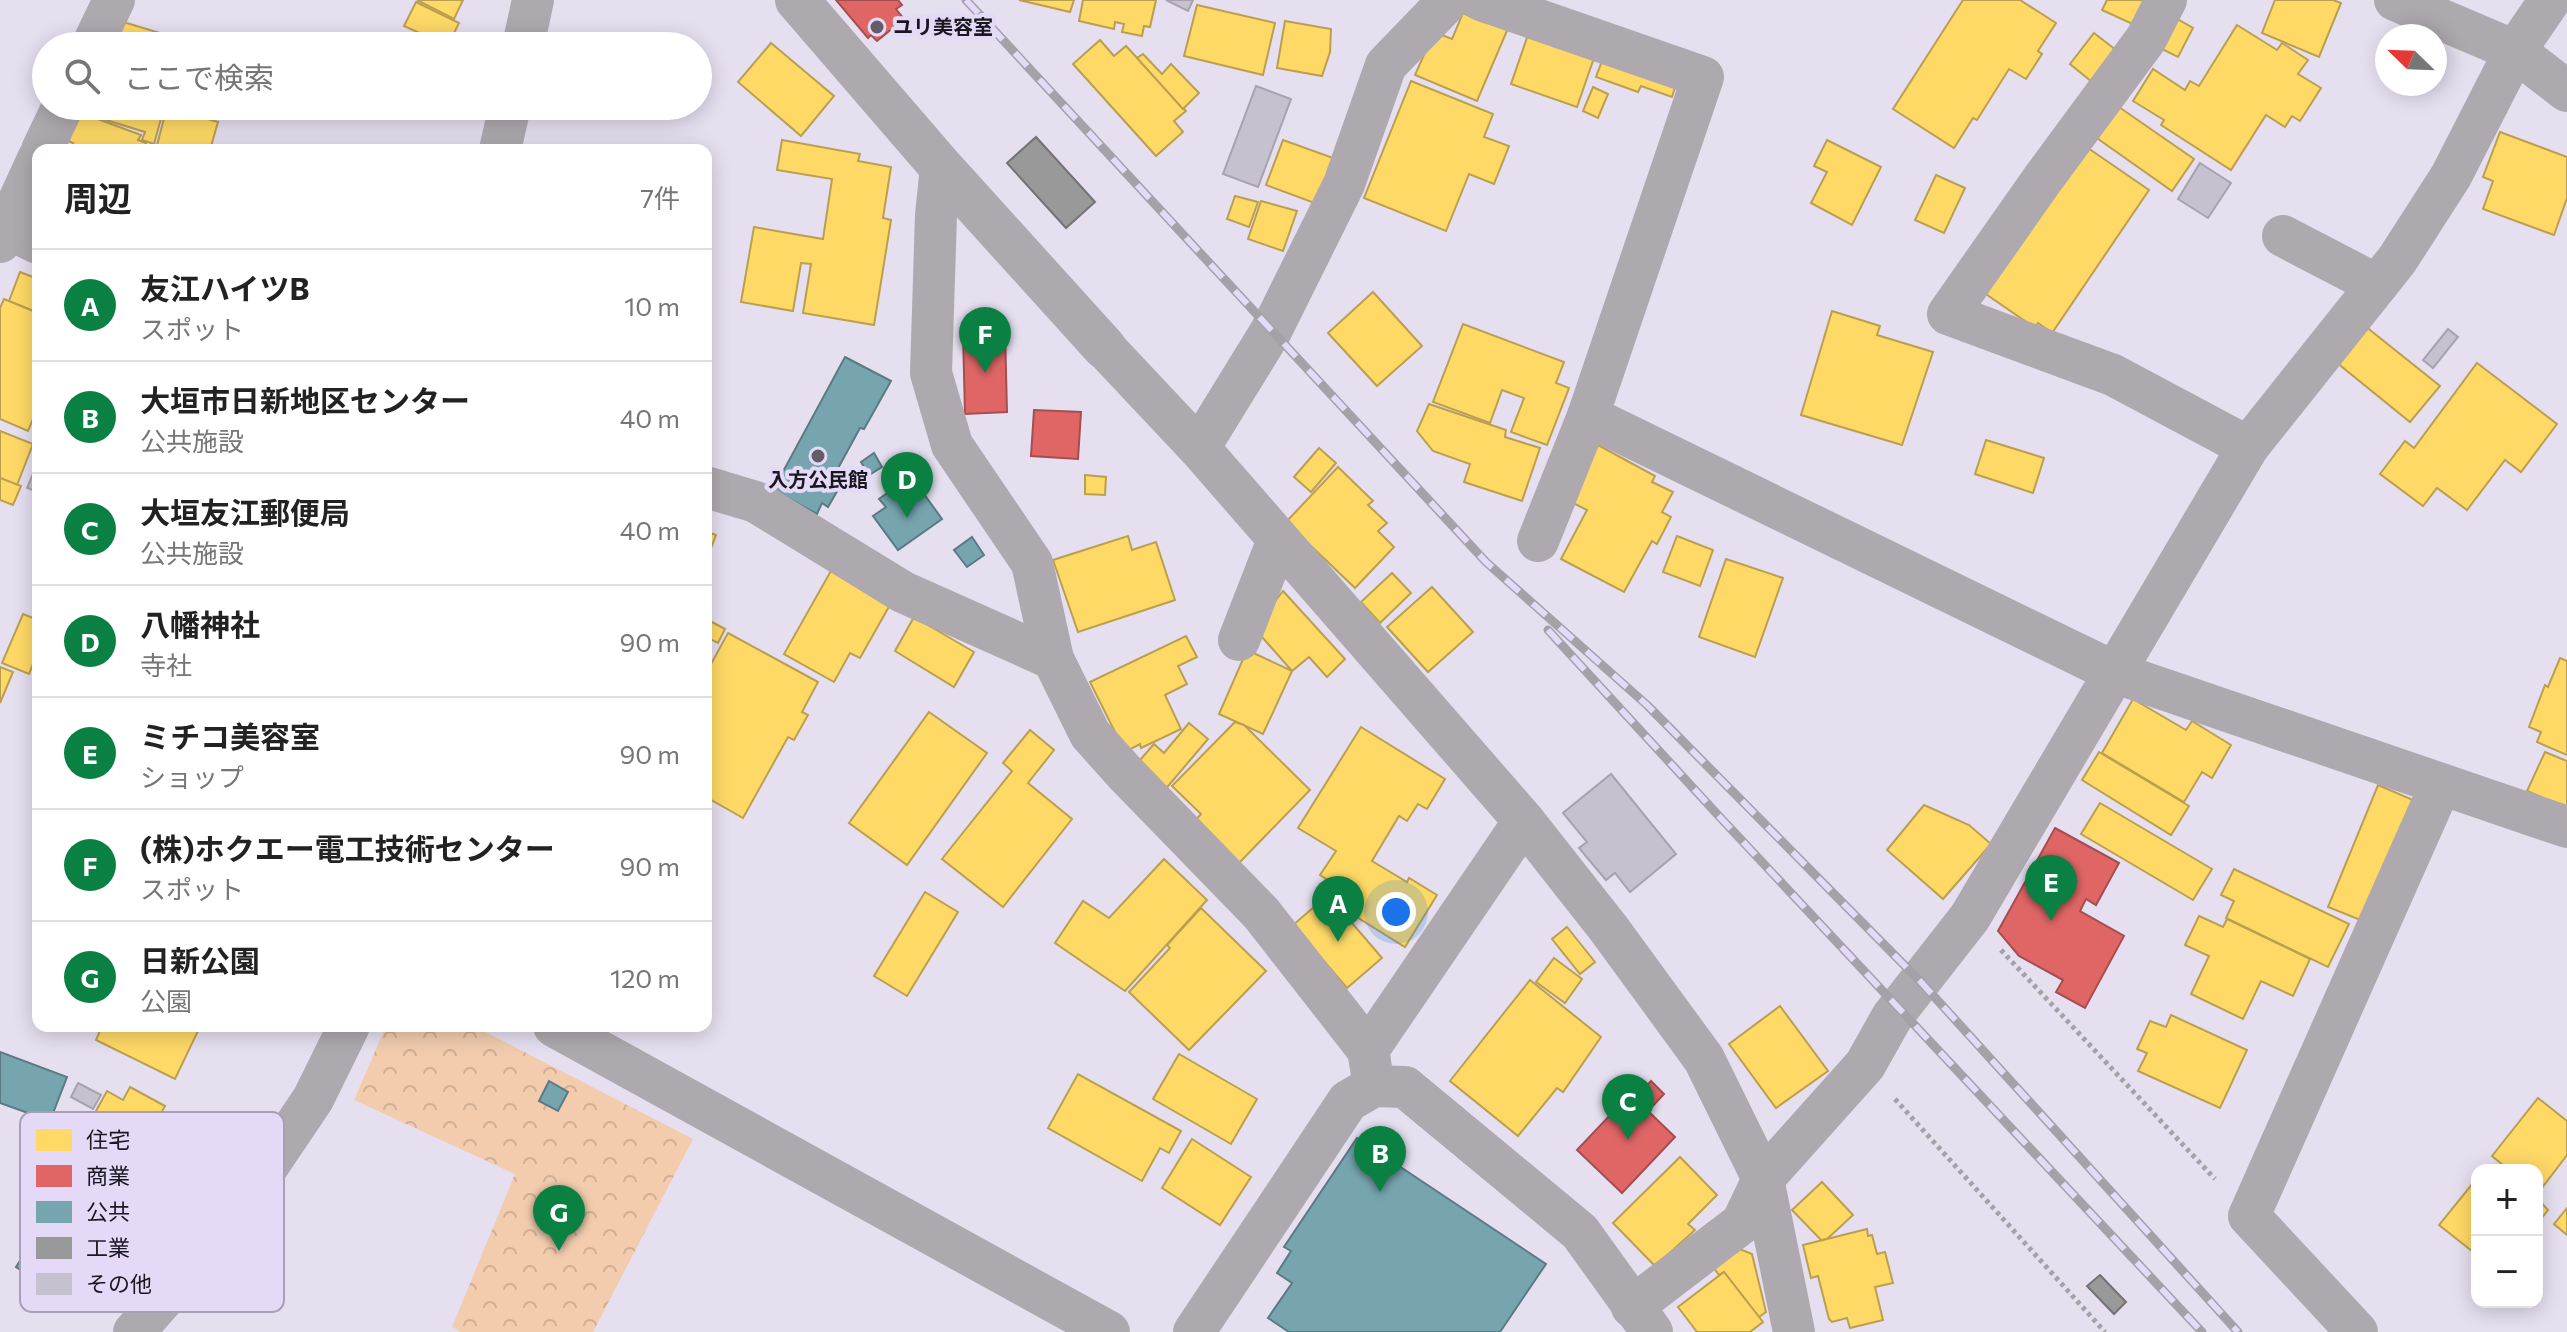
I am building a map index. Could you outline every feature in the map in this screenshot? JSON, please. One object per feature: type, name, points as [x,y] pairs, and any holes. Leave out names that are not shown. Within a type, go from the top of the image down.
[{"type":"street","points":[[99,32],[114,0]]},
{"type":"street","points":[[526,32],[533,0]]},
{"type":"street","points":[[797,0],[941,167],[1199,448],[1524,821],[1609,929],[1704,1059],[1763,1179],[1794,1332]]},
{"type":"street","points":[[1199,448],[1271,331],[1344,184],[1386,65],[1449,0]]},
{"type":"street","points":[[1481,0],[1703,77],[1588,416],[1538,541]]},
{"type":"street","points":[[2166,0],[2146,39],[1948,314],[2113,375],[2248,447]]},
{"type":"street","points":[[2395,0],[2515,51],[2567,91]]},
{"type":"street","points":[[941,167],[936,215],[931,373],[952,445],[1032,563],[1053,659],[1090,734],[1261,913],[1371,1068],[1405,1087],[1580,1232],[1642,1319],[1742,1223],[1763,1179],[1865,1065],[1892,1017],[1970,917],[2248,447],[2397,260],[2451,176],[2515,51],[2550,0]]},
{"type":"street","points":[[45,144],[56,120]]},
{"type":"street","points":[[501,144],[507,120]]},
{"type":"street","points":[[11,234],[32,176]]},
{"type":"street","points":[[2283,236],[2377,285]]},
{"type":"street","points":[[1588,416],[2116,673],[2567,827]]},
{"type":"street","points":[[712,489],[756,502],[903,592],[1053,659]]},
{"type":"street","points":[[1239,640],[1278,540]]},
{"type":"street","points":[[2357,1332],[2249,1216],[2441,784]]},
{"type":"street","points":[[1194,1332],[1371,1068],[1524,821]]},
{"type":"street","points":[[284,1142],[313,1099],[346,1032]]},
{"type":"street","points":[[565,1032],[1109,1332]]},
{"type":"street","points":[[134,1332],[152,1312]]},
{"type":"path","points":[[1970,917],[2249,1216]]},
{"type":"path","points":[[1865,1065],[2105,1332]]},
{"type":"green space","points":[[383,1032],[486,1032],[693,1139],[593,1332],[461,1332],[452,1327],[515,1174],[354,1100]]},
{"type":"building: 住宅","points":[[417,0],[463,0],[454,19]]},
{"type":"building: 住宅","points":[[1019,0],[1074,0],[1070,12]]},
{"type":"building: 住宅","points":[[1083,0],[1156,0],[1150,27],[1144,26],[1142,36],[1122,32],[1124,24],[1115,22],[1114,29],[1079,21]]},
{"type":"building: 住宅","points":[[1963,0],[2020,0],[2056,23],[2038,51],[2042,54],[2026,79],[2009,69],[1977,120],[1973,118],[1954,148],[1893,109]]},
{"type":"building: 住宅","points":[[2107,0],[2152,0],[2139,27],[2102,10]]},
{"type":"building: 住宅","points":[[2275,0],[2333,0],[2341,3],[2319,57],[2262,33]]},
{"type":"building: 住宅","points":[[416,2],[459,23],[455,32],[417,32],[404,26]]},
{"type":"building: 住宅","points":[[1197,5],[1275,23],[1263,75],[1184,56]]},
{"type":"building: 住宅","points":[[1463,13],[1483,22],[1509,26],[1477,101],[1415,75],[1434,32],[1452,39]]},
{"type":"building: 住宅","points":[[2172,16],[2193,28],[2178,57],[2156,46]]},
{"type":"building: 住宅","points":[[120,21],[156,32],[114,32]]},
{"type":"building: 住宅","points":[[1285,21],[1331,29],[1330,52],[1322,76],[1277,68]]},
{"type":"building: 住宅","points":[[2237,25],[2277,50],[2282,43],[2308,60],[2298,74],[2321,88],[2300,121],[2292,116],[2285,127],[2266,115],[2231,170],[2161,125],[2164,120],[2133,101],[2153,69],[2185,90],[2190,81],[2199,86]]},
{"type":"building: 住宅","points":[[1530,29],[1596,52],[1577,107],[1511,84]]},
{"type":"building: 住宅","points":[[2094,33],[2121,54],[2097,86],[2070,64]]},
{"type":"building: 住宅","points":[[1100,40],[1114,56],[1126,46],[1186,111],[1174,121],[1183,132],[1156,156],[1073,64]]},
{"type":"building: 住宅","points":[[771,43],[834,96],[801,136],[738,82]]},
{"type":"building: 住宅","points":[[1605,53],[1678,78],[1672,97],[1641,86],[1638,92],[1596,77]]},
{"type":"building: 住宅","points":[[1143,54],[1162,74],[1171,64],[1199,93],[1183,109],[1137,58]]},
{"type":"building: 住宅","points":[[1411,81],[1493,114],[1484,137],[1509,146],[1494,184],[1469,174],[1446,231],[1364,198]]},
{"type":"building: 住宅","points":[[1593,87],[1608,94],[1598,118],[1583,111]]},
{"type":"building: 住宅","points":[[2116,105],[2194,159],[2172,191],[2094,136]]},
{"type":"building: 住宅","points":[[73,120],[100,120],[141,135],[138,140],[146,143],[73,144],[66,140]]},
{"type":"building: 住宅","points":[[106,120],[161,120],[154,144],[142,140],[145,132]]},
{"type":"building: 住宅","points":[[164,120],[218,122],[212,144],[157,144]]},
{"type":"building: 住宅","points":[[2500,132],[2567,157],[2567,198],[2554,235],[2483,209],[2493,181],[2483,177]]},
{"type":"building: 住宅","points":[[782,140],[860,154],[858,161],[891,167],[883,218],[891,220],[874,325],[803,313],[811,264],[801,263],[793,311],[741,302],[754,227],[823,239],[832,179],[777,170]]},
{"type":"building: 住宅","points":[[1283,140],[1336,159],[1320,205],[1266,185]]},
{"type":"building: 住宅","points":[[1827,140],[1881,167],[1852,225],[1811,203],[1827,172],[1814,166]]},
{"type":"building: 住宅","points":[[2085,146],[2149,190],[2052,333],[2038,323],[2035,328],[1980,290]]},
{"type":"building: 住宅","points":[[1936,175],[1965,188],[1944,233],[1915,220]]},
{"type":"building: 住宅","points":[[1235,196],[1258,202],[1249,227],[1227,219]]},
{"type":"building: 住宅","points":[[1261,201],[1297,211],[1283,251],[1248,239]]},
{"type":"building: 住宅","points":[[20,272],[32,277],[32,311],[9,301]]},
{"type":"building: 住宅","points":[[1373,292],[1422,346],[1377,386],[1328,333]]},
{"type":"building: 住宅","points":[[4,299],[32,311],[32,421],[28,431],[0,419],[0,308]]},
{"type":"building: 住宅","points":[[1832,311],[1880,326],[1877,335],[1933,352],[1902,445],[1801,415]]},
{"type":"building: 住宅","points":[[1463,324],[1564,362],[1556,383],[1569,388],[1547,445],[1511,432],[1524,398],[1502,390],[1490,423],[1433,402]]},
{"type":"building: 住宅","points":[[2365,326],[2440,386],[2410,422],[2336,362]]},
{"type":"building: 住宅","points":[[2477,363],[2557,424],[2521,472],[2505,460],[2467,510],[2437,488],[2423,506],[2380,474],[2405,441],[2414,448]]},
{"type":"building: 住宅","points":[[1429,404],[1506,430],[1505,437],[1540,448],[1522,501],[1464,482],[1470,464],[1433,451],[1417,431]]},
{"type":"building: 住宅","points":[[0,431],[32,444],[32,447],[17,485],[0,478]]},
{"type":"building: 住宅","points":[[1986,440],[2044,458],[2033,493],[1975,474]]},
{"type":"building: 住宅","points":[[1598,445],[1655,476],[1652,482],[1673,492],[1662,512],[1671,517],[1657,544],[1652,541],[1624,592],[1561,559],[1587,510],[1569,501]]},
{"type":"building: 住宅","points":[[1319,448],[1336,463],[1311,492],[1294,477]]},
{"type":"building: 住宅","points":[[1338,467],[1373,501],[1368,505],[1387,523],[1378,531],[1394,547],[1355,588],[1286,522]]},
{"type":"building: 住宅","points":[[1085,475],[1106,477],[1105,495],[1085,494]]},
{"type":"building: 住宅","points":[[0,478],[21,486],[13,505],[0,500]]},
{"type":"building: 住宅","points":[[1128,536],[1132,550],[1156,542],[1175,600],[1078,632],[1053,560]]},
{"type":"building: 住宅","points":[[1677,536],[1713,550],[1700,586],[1663,572]]},
{"type":"building: 住宅","points":[[1726,559],[1783,578],[1755,657],[1699,637]]},
{"type":"building: 住宅","points":[[832,569],[891,603],[860,658],[850,653],[834,682],[784,654]]},
{"type":"building: 住宅","points":[[1392,573],[1411,593],[1380,623],[1361,602]]},
{"type":"building: 住宅","points":[[1432,587],[1473,632],[1428,672],[1387,627]]},
{"type":"building: 住宅","points":[[1283,591],[1345,659],[1327,677],[1309,657],[1292,671],[1254,628]]},
{"type":"building: 住宅","points":[[23,614],[32,618],[32,667],[29,674],[2,663]]},
{"type":"building: 住宅","points":[[914,617],[974,652],[954,687],[895,651]]},
{"type":"building: 住宅","points":[[712,622],[725,629],[718,643],[712,640]]},
{"type":"building: 住宅","points":[[728,633],[818,682],[802,712],[808,715],[794,740],[788,737],[743,818],[712,800],[712,662]]},
{"type":"building: 住宅","points":[[1186,636],[1197,657],[1178,666],[1187,684],[1165,695],[1181,729],[1125,752],[1090,682]]},
{"type":"building: 住宅","points":[[1247,650],[1292,671],[1263,734],[1219,714]]},
{"type":"building: 住宅","points":[[2560,658],[2567,661],[2567,755],[2537,742],[2541,732],[2529,727],[2545,685],[2548,687]]},
{"type":"building: 住宅","points":[[0,667],[13,672],[0,703]]},
{"type":"building: 住宅","points":[[2133,699],[2186,730],[2192,721],[2231,745],[2212,778],[2202,772],[2184,802],[2102,753]]},
{"type":"building: 住宅","points":[[929,712],[987,753],[907,865],[849,823]]},
{"type":"building: 住宅","points":[[1235,722],[1244,725],[1310,790],[1238,864],[1195,821],[1201,814],[1172,786]]},
{"type":"building: 住宅","points":[[1189,723],[1208,739],[1163,792],[1134,767],[1154,744],[1164,753]]},
{"type":"building: 住宅","points":[[1361,727],[1445,779],[1427,809],[1418,804],[1407,821],[1399,816],[1372,861],[1437,895],[1405,947],[1355,916],[1360,909],[1330,890],[1334,884],[1320,875],[1336,851],[1298,828]]},
{"type":"building: 住宅","points":[[1030,730],[1054,750],[1028,783],[1072,819],[1003,907],[942,859],[1012,771],[1003,763]]},
{"type":"building: 住宅","points":[[2099,752],[2189,806],[2171,835],[2082,780]]},
{"type":"building: 住宅","points":[[2545,752],[2567,761],[2567,808],[2527,791]]},
{"type":"building: 住宅","points":[[2378,785],[2413,800],[2363,921],[2328,907]]},
{"type":"building: 住宅","points":[[2100,803],[2212,869],[2193,900],[2081,834]]},
{"type":"building: 住宅","points":[[1924,805],[1969,825],[1991,844],[1943,899],[1887,850]]},
{"type":"building: 住宅","points":[[1164,859],[1207,900],[1125,991],[1055,943],[1083,901],[1109,918]]},
{"type":"building: 住宅","points":[[2234,869],[2349,924],[2328,967],[2226,918],[2234,901],[2221,895]]},
{"type":"building: 住宅","points":[[925,892],[958,912],[907,996],[874,976]]},
{"type":"building: 住宅","points":[[1328,895],[1382,958],[1347,988],[1293,925]]},
{"type":"building: 住宅","points":[[1201,908],[1266,971],[1189,1050],[1129,992],[1170,948],[1167,945]]},
{"type":"building: 住宅","points":[[2199,916],[2223,927],[2227,919],[2310,959],[2293,996],[2261,981],[2243,1019],[2191,994],[2209,956],[2185,945]]},
{"type":"building: 住宅","points":[[1567,927],[1595,962],[1580,974],[1552,939]]},
{"type":"building: 住宅","points":[[1554,958],[1582,979],[1565,1003],[1536,982]]},
{"type":"building: 住宅","points":[[1530,980],[1601,1037],[1563,1092],[1557,1088],[1518,1136],[1450,1081]]},
{"type":"building: 住宅","points":[[1780,1006],[1828,1071],[1776,1108],[1729,1044]]},
{"type":"building: 住宅","points":[[2171,1015],[2247,1050],[2220,1108],[2138,1071],[2147,1053],[2137,1049],[2150,1021],[2166,1027]]},
{"type":"building: 住宅","points":[[99,1032],[198,1032],[175,1079],[96,1040]]},
{"type":"building: 住宅","points":[[1179,1054],[1257,1099],[1231,1144],[1153,1099]]},
{"type":"building: 住宅","points":[[1078,1074],[1181,1131],[1169,1153],[1160,1148],[1142,1181],[1048,1128]]},
{"type":"building: 住宅","points":[[130,1087],[165,1106],[162,1112],[95,1112],[107,1091],[123,1100]]},
{"type":"building: 住宅","points":[[2538,1098],[2567,1121],[2567,1155],[2543,1186],[2543,1164],[2502,1164],[2492,1156]]},
{"type":"building: 住宅","points":[[1192,1139],[1251,1177],[1220,1225],[1162,1188]]},
{"type":"building: 住宅","points":[[1680,1157],[1717,1195],[1688,1224],[1695,1230],[1655,1266],[1613,1223]]},
{"type":"building: 住宅","points":[[1822,1182],[1853,1215],[1827,1239],[1821,1240],[1792,1210]]},
{"type":"building: 住宅","points":[[2471,1185],[2471,1250],[2439,1225]]},
{"type":"building: 住宅","points":[[2567,1208],[2567,1235],[2554,1224]]},
{"type":"building: 住宅","points":[[1867,1229],[1868,1236],[1872,1235],[1877,1254],[1885,1252],[1893,1283],[1875,1287],[1883,1320],[1850,1328],[1847,1318],[1832,1322],[1829,1319],[1818,1276],[1811,1278],[1803,1245]]},
{"type":"building: 住宅","points":[[1732,1246],[1752,1254],[1766,1312],[1759,1317],[1724,1272],[1719,1275],[1711,1264]]},
{"type":"building: 住宅","points":[[1724,1272],[1763,1322],[1750,1332],[1697,1332],[1678,1307]]},
{"type":"building: 商業","name":"ユリ美容室","points":[[836,0],[898,0],[902,5],[896,9],[904,19],[877,41],[871,35],[868,38]]},
{"type":"building: 商業","points":[[1005,332],[1007,412],[965,414],[963,333]]},
{"type":"building: 商業","points":[[1034,410],[1081,412],[1078,459],[1031,456]]},
{"type":"building: 商業","points":[[2055,828],[2119,863],[2096,905],[2086,899],[2080,911],[2124,936],[2085,1008],[2056,992],[2063,980],[2019,956],[1998,931]]},
{"type":"building: 商業","points":[[1651,1081],[1664,1094],[1648,1111],[1675,1137],[1622,1193],[1577,1150],[1630,1094],[1635,1098]]},
{"type":"building: 公共","name":"入方公民館","points":[[845,357],[891,381],[864,429],[860,428],[830,483],[839,488],[828,507],[822,503],[817,514],[773,490]]},
{"type":"building: 公共","points":[[874,453],[882,467],[869,475],[861,462]]},
{"type":"building: 公共","points":[[916,483],[942,519],[898,550],[873,516],[886,507],[879,499],[900,484],[905,492]]},
{"type":"building: 公共","points":[[972,537],[984,555],[967,567],[954,550]]},
{"type":"building: 公共","points":[[0,1052],[67,1077],[53,1112],[25,1112],[0,1103]]},
{"type":"building: 公共","points":[[549,1081],[568,1092],[558,1111],[539,1101]]},
{"type":"building: 公共","points":[[1357,1138],[1546,1264],[1500,1332],[1289,1332],[1268,1318],[1292,1283],[1277,1273],[1291,1251],[1284,1247]]},
{"type":"building: 工業","points":[[1036,137],[1095,202],[1066,228],[1007,163]]},
{"type":"building: 工業","points":[[2100,1275],[2126,1302],[2114,1314],[2087,1286]]},
{"type":"building: その他","points":[[1166,0],[1193,0],[1188,11]]},
{"type":"building: その他","points":[[1256,86],[1291,99],[1258,187],[1223,174]]},
{"type":"building: その他","points":[[2200,163],[2231,183],[2208,218],[2178,199]]},
{"type":"building: その他","points":[[2448,329],[2458,337],[2433,368],[2423,360]]},
{"type":"building: その他","points":[[1611,774],[1676,854],[1630,892],[1615,873],[1606,880],[1579,848],[1587,842],[1563,813]]},
{"type":"building: その他","points":[[78,1083],[101,1095],[93,1109],[71,1097]]},
{"type":"railway","points":[[966,0],[1486,562],[1647,705],[1921,982],[2238,1332]]},
{"type":"railway","points":[[1548,630],[2202,1332]]},
{"type":"place","name":"ユリ美容室","points":[[877,27]]},
{"type":"place","name":"(株)ホクエー電工技術センター","points":[[985,373]]},
{"type":"place","name":"入方公民館","points":[[818,456]]},
{"type":"place","name":"八幡神社","points":[[907,518]]},
{"type":"place","name":"ミチコ美容室","points":[[2051,921]]},
{"type":"place","name":"友江ハイツB","points":[[1338,942]]},
{"type":"place","name":"大垣友江郵便局","points":[[1628,1140]]},
{"type":"place","name":"大垣市日新地区センター","points":[[1380,1192]]},
{"type":"place","name":"日新公園","points":[[559,1251]]}]
